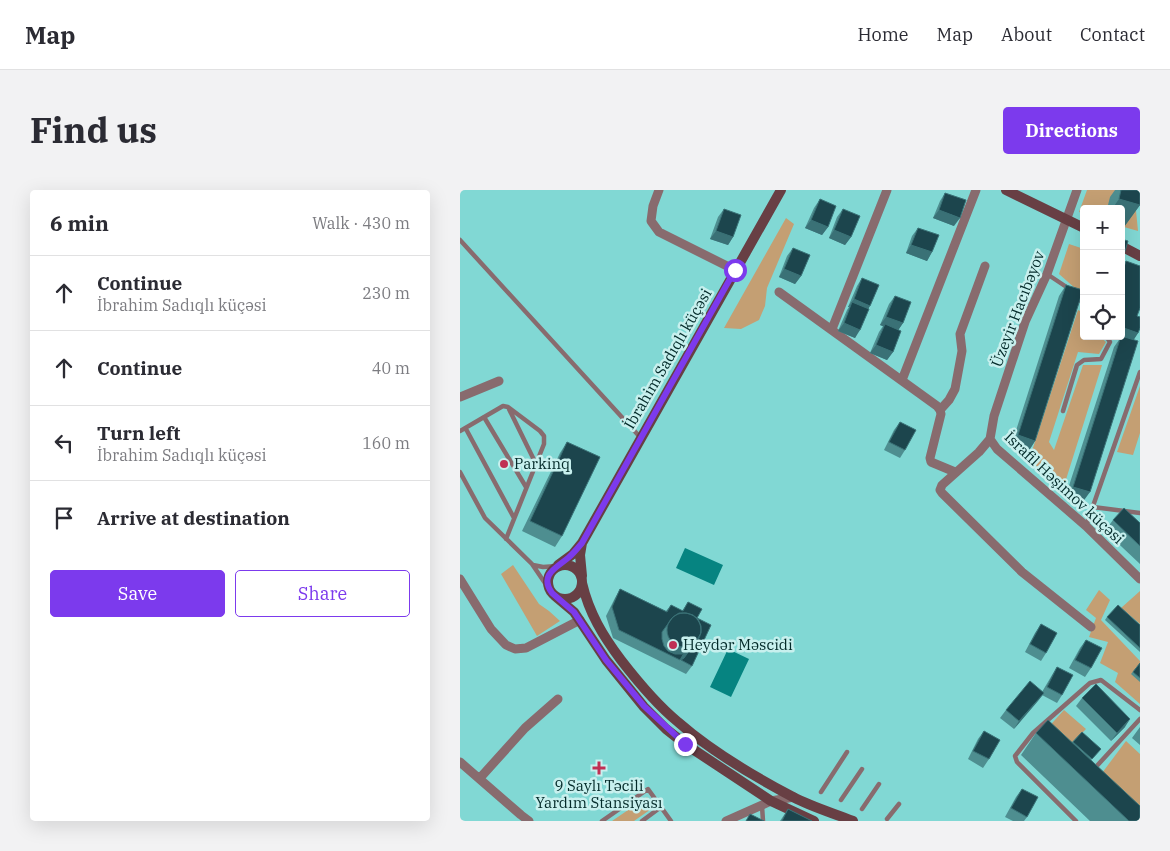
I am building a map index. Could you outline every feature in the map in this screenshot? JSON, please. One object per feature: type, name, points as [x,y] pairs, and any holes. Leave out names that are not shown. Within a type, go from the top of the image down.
[{"type":"street","points":[[659,190],[653,206],[651,221],[659,232],[735,270]]},
{"type":"street","name":"İbrahim Sadıqlı küçəsi","points":[[582,543],[640,437],[781,190]]},
{"type":"street","points":[[832,329],[888,190]]},
{"type":"street","points":[[902,380],[976,190]]},
{"type":"street","points":[[1006,190],[1080,226]]},
{"type":"street","name":"Üzeyir Hacıbəyov","points":[[990,439],[994,416],[1024,322],[1047,274],[1077,190]]},
{"type":"street","points":[[1125,248],[1140,256]]},
{"type":"street","points":[[940,410],[949,400],[955,389],[962,351],[960,334],[986,266]]},
{"type":"street","points":[[779,292],[902,380],[940,410],[941,414],[930,458],[931,462],[954,472]]},
{"type":"street","points":[[460,397],[499,381]]},
{"type":"street","points":[[990,439],[979,452],[954,472],[940,490],[1022,572],[1091,627]]},
{"type":"street","name":"İsrafil Həşimov küçəsi","points":[[990,439],[997,449],[1086,526],[1140,579]]},
{"type":"street","points":[[582,543],[573,554],[553,568],[548,576],[552,593],[574,612],[606,660],[644,706],[685,744],[766,804],[814,821]]},
{"type":"street","points":[[582,543],[580,566],[588,605],[602,634],[633,676],[656,702],[677,722],[733,761],[794,797],[853,821]]},
{"type":"street","points":[[552,593],[564,599],[573,597],[580,591],[582,580],[578,570],[570,565],[557,566]]},
{"type":"street","points":[[460,579],[491,629],[506,645],[516,649],[526,648],[580,620]]},
{"type":"street","points":[[460,595],[472,597]]},
{"type":"street","points":[[480,778],[525,728],[558,699]]},
{"type":"street","points":[[460,762],[521,816],[530,821]]},
{"type":"street","points":[[726,821],[766,804],[794,797]]},
{"type":"lane","points":[[460,240],[640,437]]},
{"type":"lane","points":[[1047,274],[1073,291],[1080,300]]},
{"type":"lane","points":[[1063,411],[1077,365],[1084,360],[1101,359],[1110,342],[1118,344]]},
{"type":"lane","points":[[1086,526],[1140,372]]},
{"type":"lane","points":[[460,431],[503,406],[508,406],[544,436],[544,444],[506,538]]},
{"type":"lane","points":[[508,406],[536,464]]},
{"type":"lane","points":[[484,417],[526,487]]},
{"type":"lane","points":[[466,429],[514,518]]},
{"type":"lane","points":[[460,472],[485,518],[532,564],[552,593]]},
{"type":"lane","points":[[1093,507],[1140,513]]},
{"type":"lane","points":[[532,564],[543,567],[557,566]]},
{"type":"lane","points":[[1076,821],[1017,762],[1015,756],[1033,733],[1090,683],[1101,680],[1140,710]]},
{"type":"lane","points":[[1093,770],[1140,719]]},
{"type":"lane","points":[[1033,733],[1041,740]]},
{"type":"lane","points":[[821,792],[847,752]]},
{"type":"lane","points":[[841,800],[862,769]]},
{"type":"lane","points":[[862,809],[879,784]]},
{"type":"lane","points":[[602,821],[648,789],[671,821]]},
{"type":"lane","points":[[763,821],[766,804]]},
{"type":"lane","points":[[887,819],[899,804]]},
{"type":"lane","points":[[642,821],[661,807]]},
{"type":"shaded area","points":[[1087,190],[1134,190],[1138,231],[1125,227],[1131,203],[1123,205],[1082,205]]},
{"type":"shaded area","points":[[786,218],[794,224],[767,288],[765,306],[759,320],[741,329],[724,328]]},
{"type":"shaded area","points":[[1069,244],[1080,248],[1080,292],[1059,274]]},
{"type":"shaded area","points":[[1078,310],[1080,311],[1080,340],[1104,340],[1106,342],[1099,354],[1078,352],[1049,442],[1054,450],[1083,365],[1102,365],[1063,489],[1029,460]]},
{"type":"shaded area","points":[[1140,386],[1140,433],[1133,455],[1117,452]]},
{"type":"shaded area","points":[[513,565],[539,604],[560,621],[537,636],[501,574]]},
{"type":"shaded area","points":[[1099,590],[1110,600],[1101,620],[1140,661],[1140,704],[1115,682],[1118,673],[1100,663],[1108,642],[1089,637],[1096,618],[1086,610]]},
{"type":"shaded area","points":[[1140,591],[1140,624],[1121,608]]},
{"type":"shaded area","points":[[1064,710],[1086,729],[1071,744],[1044,732]]},
{"type":"shaded area","points":[[1126,741],[1140,754],[1140,809],[1099,777]]},
{"type":"shaded area","points":[[647,797],[654,807],[634,821],[612,821]]},
{"type":"water","points":[[685,548],[723,565],[714,585],[676,568]]},
{"type":"water","points":[[728,649],[749,659],[731,697],[710,687]]},
{"type":"building","points":[[1121,190],[1140,190],[1140,205],[1119,199]]},
{"type":"building","points":[[945,193],[966,200],[960,218],[939,210]]},
{"type":"building","points":[[820,199],[836,206],[828,227],[811,220]]},
{"type":"building","points":[[724,209],[741,215],[733,237],[716,231]]},
{"type":"building","points":[[843,209],[860,216],[851,237],[834,230]]},
{"type":"building","points":[[918,228],[939,235],[932,252],[911,245]]},
{"type":"building","points":[[1125,240],[1128,241],[1125,251]]},
{"type":"building","points":[[793,248],[810,255],[801,276],[784,269]]},
{"type":"building","points":[[1126,261],[1140,266],[1140,308],[1137,316],[1140,317],[1140,328],[1138,333],[1125,328]]},
{"type":"building","points":[[862,278],[879,285],[870,306],[854,299]]},
{"type":"building","points":[[1066,285],[1080,289],[1080,299],[1035,441],[1018,435]]},
{"type":"building","points":[[895,296],[911,302],[903,323],[886,317]]},
{"type":"building","points":[[852,302],[869,309],[860,330],[844,323]]},
{"type":"building","points":[[885,324],[901,331],[893,352],[876,345]]},
{"type":"building","points":[[1125,337],[1138,341],[1090,492],[1073,487],[1120,340],[1125,340]]},
{"type":"building","points":[[900,422],[916,430],[905,450],[889,442]]},
{"type":"building","points":[[567,442],[600,457],[562,536],[530,521]]},
{"type":"building","points":[[1124,508],[1140,523],[1140,546],[1113,520]]},
{"type":"building","points":[[620,589],[667,612],[671,605],[683,611],[688,602],[702,609],[697,618],[711,625],[692,666],[681,660],[701,633],[698,619],[693,615],[679,613],[673,617],[662,632],[664,646],[668,651],[675,654],[684,653],[680,660],[619,630],[612,607]]},
{"type":"building","points":[[1118,605],[1140,625],[1140,648],[1107,617]]},
{"type":"building","points":[[684,613],[696,618],[701,630],[696,642],[684,647],[672,642],[667,630],[672,618]]},
{"type":"building","points":[[1041,624],[1057,633],[1046,653],[1030,644]]},
{"type":"building","points":[[1086,640],[1102,648],[1091,668],[1075,660]]},
{"type":"building","points":[[1140,663],[1140,678],[1133,672]]},
{"type":"building","points":[[1057,667],[1073,675],[1062,695],[1047,687]]},
{"type":"building","points":[[1030,681],[1044,693],[1019,721],[1006,710]]},
{"type":"building","points":[[1096,684],[1130,719],[1117,733],[1082,698]]},
{"type":"building","points":[[1048,720],[1140,806],[1140,821],[1129,821],[1036,733]]},
{"type":"building","points":[[984,731],[1000,740],[989,759],[973,751]]},
{"type":"building","points":[[1082,732],[1101,749],[1092,759],[1073,742]]},
{"type":"building","points":[[1022,789],[1038,797],[1027,817],[1011,808]]},
{"type":"building","points":[[788,809],[812,821],[782,821]]},
{"type":"building","points":[[750,814],[764,821],[746,821]]},
{"type":"place","name":"Parkinq","points":[[504,464]]},
{"type":"place","name":"Heydər Məscidi","points":[[673,645]]},
{"type":"place","name":"9 Saylı Təcili Yardım Stansiyası","points":[[599,768]]},
{"type":"route","points":[[685,744],[644,706],[606,660],[574,612],[549,589],[548,576],[553,568],[567,560],[582,543],[735,270]]}]
